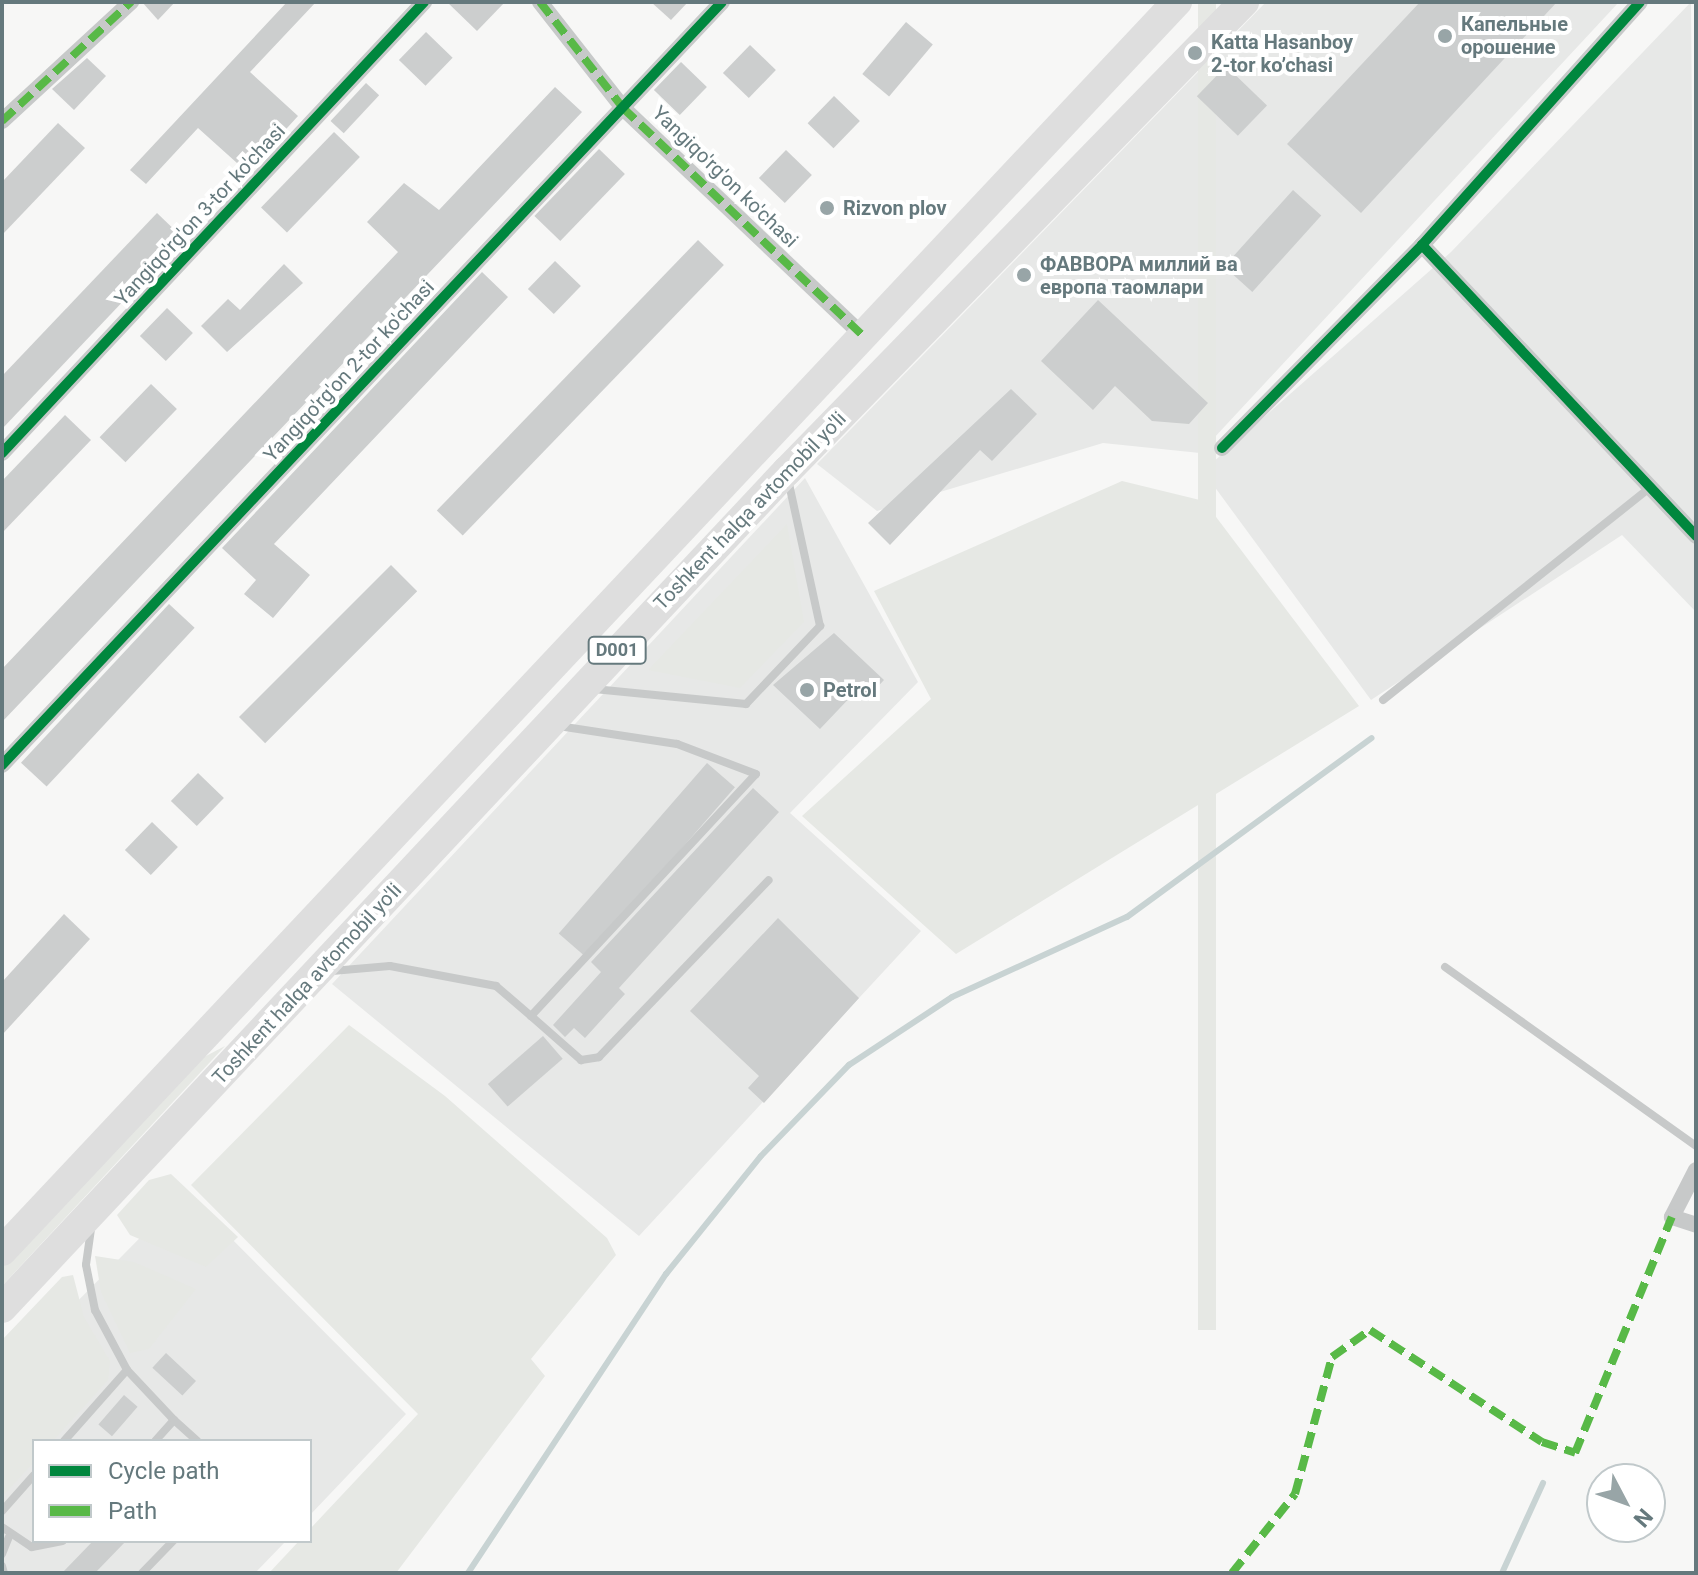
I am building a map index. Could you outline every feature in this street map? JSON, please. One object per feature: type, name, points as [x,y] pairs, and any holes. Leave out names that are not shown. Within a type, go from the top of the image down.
[{"type":"highway","name":"Toshkent halqa avtomobil yo'li","points":[[2,1251],[1177,2]]},
{"type":"highway","name":"Toshkent halqa avtomobil yo'li","points":[[2,1308],[787,471],[1244,2]]},
{"type":"highway","points":[[229,1010],[258,1038]]},
{"type":"street","points":[[2,121],[131,2]]},
{"type":"street","name":"Yangiqo'rg'on 3-tor ko'chasi","points":[[2,453],[424,2]]},
{"type":"street","name":"Yangiqo'rg'on ko'chasi","points":[[540,2],[623,108],[862,335]]},
{"type":"street","name":"Yangiqo'rg'on 2-tor ko'chasi","points":[[2,765],[722,2]]},
{"type":"street","points":[[1222,448],[1422,245],[1640,2]]},
{"type":"street","points":[[1422,245],[1647,490],[1696,536]]},
{"type":"street","points":[[1696,1170],[1672,1217],[1696,1225]]},
{"type":"lane","points":[[581,688],[746,704],[820,626],[787,471]]},
{"type":"lane","points":[[1383,700],[1647,490]]},
{"type":"lane","points":[[531,1016],[756,774],[677,744],[546,725]]},
{"type":"lane","points":[[319,972],[390,966],[496,986],[581,1060],[599,1057],[769,880]]},
{"type":"lane","points":[[1445,967],[1696,1146]]},
{"type":"lane","points":[[103,1202],[89,1233],[86,1265],[95,1310],[127,1370],[195,1439]]},
{"type":"lane","points":[[66,1439],[127,1370]]},
{"type":"lane","points":[[157,1439],[174,1420]]},
{"type":"lane","points":[[2,1511],[32,1477]]},
{"type":"lane","points":[[2,1527],[9,1537],[49,1548],[58,1543]]},
{"type":"lane","points":[[2,1554],[9,1537]]},
{"type":"lane","points":[[142,1573],[171,1543]]},
{"type":"lane","points":[[2,1566],[4,1573]]},
{"type":"shaded area","points":[[1198,2],[1216,2],[1216,1330],[1198,1330]]},
{"type":"shaded area","points":[[1266,2],[1619,2],[1200,453],[1103,443],[877,511],[817,464]]},
{"type":"shaded area","points":[[1691,2],[1696,612],[1622,535],[1371,700],[1203,471],[1451,252]]},
{"type":"shaded area","points":[[805,478],[918,682],[790,813],[921,931],[639,1236],[332,984]]},
{"type":"shaded area","points":[[1122,481],[1204,501],[1359,706],[956,954],[802,816],[931,699],[874,591]]},
{"type":"shaded area","points":[[787,524],[804,622],[740,688],[648,670]]},
{"type":"shaded area","points":[[349,1025],[445,1096],[607,1238],[616,1255],[531,1359],[545,1376],[396,1573],[269,1573],[297,1543],[312,1543],[312,1527],[418,1414],[191,1185]]},
{"type":"shaded area","points":[[225,1046],[2,1286],[2,1266],[187,1066]]},
{"type":"shaded area","points":[[171,1174],[238,1237],[206,1267],[130,1235],[117,1215],[149,1180]]},
{"type":"shaded area","points":[[185,1192],[406,1414],[312,1513],[312,1439],[32,1439],[32,1543],[284,1543],[255,1573],[2,1573],[2,1378]]},
{"type":"shaded area","points":[[95,1256],[134,1262],[196,1289],[149,1349],[130,1353],[101,1292]]},
{"type":"shaded area","points":[[73,1275],[84,1317],[110,1361],[108,1380],[55,1439],[32,1439],[32,1464],[2,1497],[2,1340],[62,1277]]},
{"type":"building","points":[[142,2],[175,2],[158,20]]},
{"type":"building","points":[[287,2],[316,2],[250,72],[298,116],[247,172],[198,128],[146,184],[130,170]]},
{"type":"building","points":[[447,2],[505,2],[477,31]]},
{"type":"building","points":[[651,2],[688,2],[671,20]]},
{"type":"building","points":[[1420,2],[1557,2],[1361,213],[1287,144]]},
{"type":"building","points":[[906,22],[933,44],[889,97],[862,74]]},
{"type":"building","points":[[426,32],[453,58],[426,86],[399,60]]},
{"type":"building","points":[[750,45],[776,70],[749,98],[723,73]]},
{"type":"building","points":[[87,58],[106,76],[74,110],[52,89]]},
{"type":"building","points":[[681,62],[707,87],[680,115],[654,90]]},
{"type":"building","points":[[1226,66],[1267,106],[1238,136],[1197,96]]},
{"type":"building","points":[[366,83],[379,95],[344,133],[331,121]]},
{"type":"building","points":[[555,87],[582,112],[2,722],[2,669],[398,252],[367,222],[404,183],[439,210]]},
{"type":"building","points":[[834,96],[860,121],[833,148],[808,123]]},
{"type":"building","points":[[58,123],[85,148],[2,235],[2,182]]},
{"type":"building","points":[[334,132],[360,157],[287,233],[261,208]]},
{"type":"building","points":[[599,149],[625,174],[560,241],[534,216]]},
{"type":"building","points":[[786,150],[812,175],[785,203],[759,178]]},
{"type":"building","points":[[1293,190],[1321,215],[1252,292],[1224,267]]},
{"type":"building","points":[[157,213],[183,238],[2,429],[2,376]]},
{"type":"building","points":[[698,240],[724,265],[463,535],[437,510]]},
{"type":"building","points":[[555,261],[581,286],[554,314],[528,289]]},
{"type":"building","points":[[284,264],[303,283],[227,352],[201,326],[228,299],[240,310]]},
{"type":"building","points":[[482,272],[508,297],[274,544],[310,575],[273,618],[244,594],[256,580],[222,548]]},
{"type":"building","points":[[1098,300],[1208,403],[1189,424],[1152,421],[1115,386],[1093,410],[1041,361]]},
{"type":"building","points":[[167,308],[193,333],[166,361],[140,336]]},
{"type":"building","points":[[151,384],[177,409],[125,462],[100,437]]},
{"type":"building","points":[[1011,389],[1037,414],[992,461],[980,450],[890,545],[868,523]]},
{"type":"building","points":[[65,415],[91,440],[2,533],[2,481]]},
{"type":"building","points":[[391,565],[417,591],[265,743],[239,717]]},
{"type":"building","points":[[169,604],[195,628],[47,787],[21,763]]},
{"type":"building","points":[[834,633],[884,680],[867,698],[858,689],[820,729],[773,685]]},
{"type":"building","points":[[707,763],[735,787],[587,958],[559,934]]},
{"type":"building","points":[[198,773],[224,798],[197,826],[171,801]]},
{"type":"building","points":[[753,788],[779,812],[619,988],[625,994],[585,1038],[574,1028],[565,1037],[553,1025],[601,972],[591,962]]},
{"type":"building","points":[[152,822],[178,847],[151,875],[125,850]]},
{"type":"building","points":[[64,914],[90,939],[2,1035],[2,982]]},
{"type":"building","points":[[778,918],[859,998],[764,1103],[748,1088],[759,1076],[690,1011]]},
{"type":"building","points":[[543,1036],[563,1059],[508,1107],[488,1084]]},
{"type":"building","points":[[166,1353],[196,1381],[182,1396],[152,1368]]},
{"type":"building","points":[[124,1395],[138,1407],[112,1436],[98,1424]]},
{"type":"building","points":[[91,1543],[124,1543],[95,1573],[62,1573]]},
{"type":"waterway","points":[[468,1573],[666,1274],[761,1156],[849,1065],[952,997],[1127,917],[1372,738]]},
{"type":"waterway","points":[[1502,1573],[1543,1483]]},
{"type":"marked path","points":[[2,121],[131,2]]},
{"type":"marked path","points":[[540,2],[623,108],[862,335]]},
{"type":"marked path","points":[[1232,1573],[1295,1494],[1332,1357],[1370,1330],[1542,1442],[1575,1453],[1672,1217]]},
{"type":"cycle path","points":[[2,453],[424,2]]},
{"type":"cycle path","points":[[2,765],[722,2]]},
{"type":"cycle path","points":[[1222,448],[1422,245],[1640,2]]},
{"type":"cycle path","points":[[1422,245],[1696,536]]},
{"type":"place","name":"Капельные орошение","points":[[1445,36]]},
{"type":"place","name":"Katta Hasanboy 2-tor ko’chasi","points":[[1195,53]]},
{"type":"place","name":"Rizvon plov","points":[[827,208]]},
{"type":"place","name":"ФАВВОРА миллий ва европа таомлари","points":[[1024,275]]},
{"type":"place","name":"Petrol","points":[[807,690]]}]
